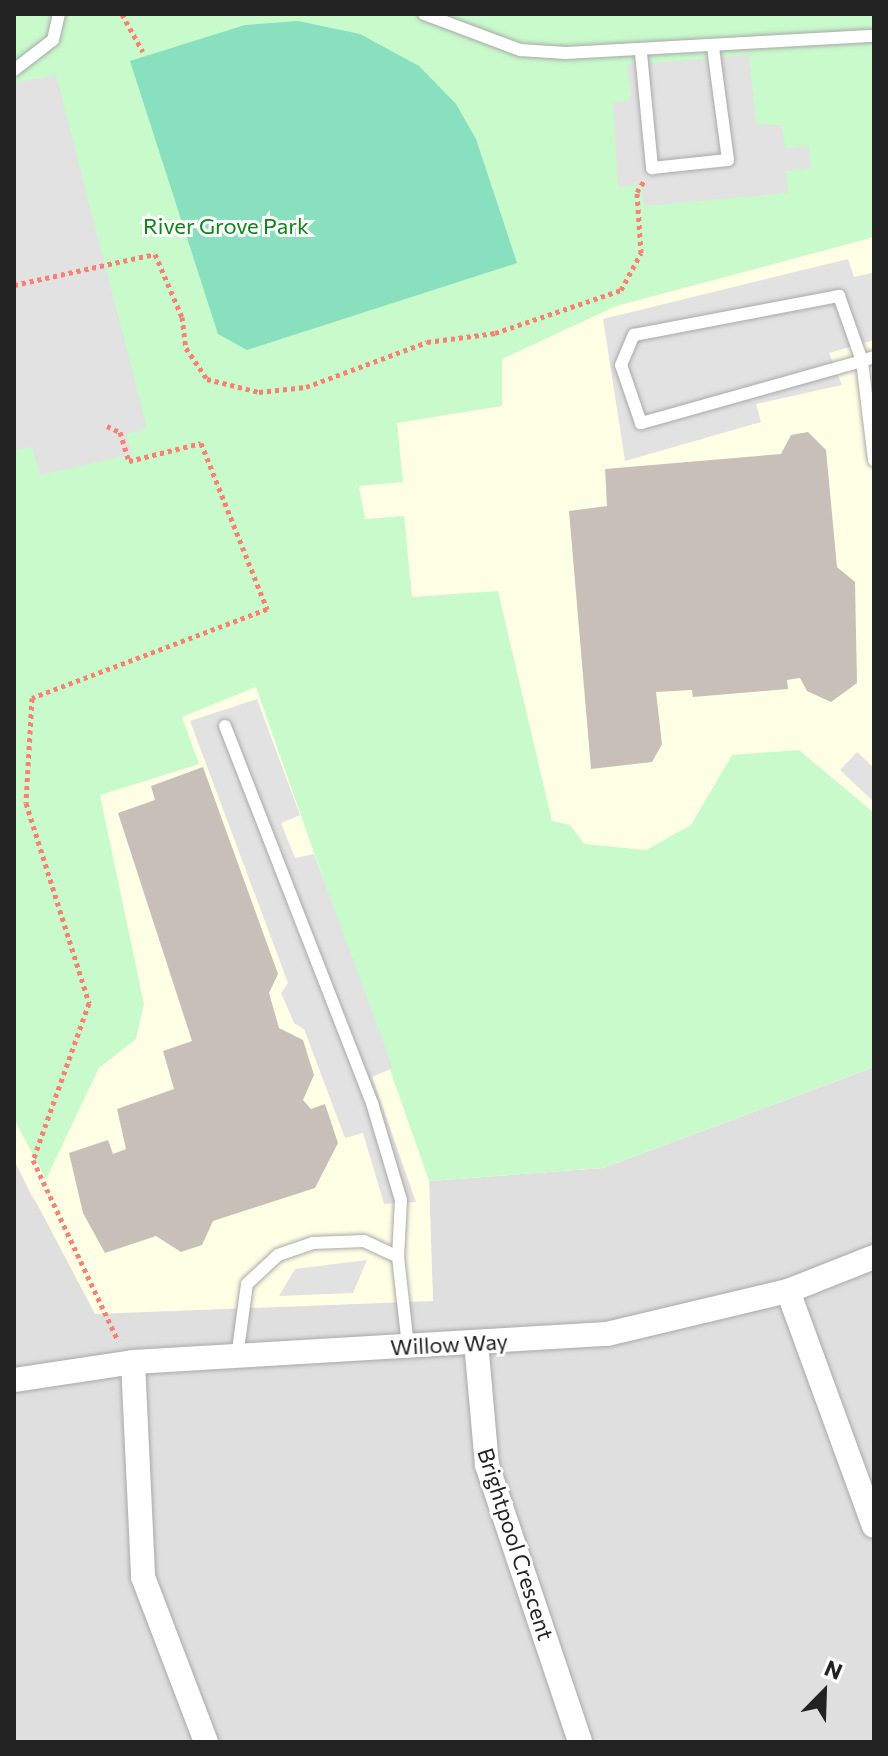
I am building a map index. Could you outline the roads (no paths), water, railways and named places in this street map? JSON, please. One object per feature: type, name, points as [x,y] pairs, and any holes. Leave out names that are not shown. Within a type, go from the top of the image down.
[{"type":"street","name":"Willow Way","points":[[14,1380],[133,1362],[607,1334],[788,1291],[874,1257]]},
{"type":"street","points":[[788,1291],[874,1526]]},
{"type":"street","name":"Brightpool Crescent","points":[[476,1342],[487,1465],[580,1742]]},
{"type":"street","points":[[133,1362],[134,1498],[143,1577],[206,1742]]},
{"type":"lane","points":[[14,70],[53,40],[59,14]]},
{"type":"lane","points":[[424,14],[520,50],[641,53],[874,36]]},
{"type":"lane","points":[[641,53],[652,168],[728,160],[713,47]]},
{"type":"lane","points":[[868,359],[641,423],[621,365],[634,335],[839,296],[868,359],[874,460]]},
{"type":"lane","points":[[225,726],[372,1103],[401,1200],[398,1257],[408,1346]]},
{"type":"lane","points":[[237,1357],[247,1284],[278,1255],[313,1243],[364,1241],[398,1257]]},
{"type":"park label","name":"River Grove Park","points":[[226,226]]}]
